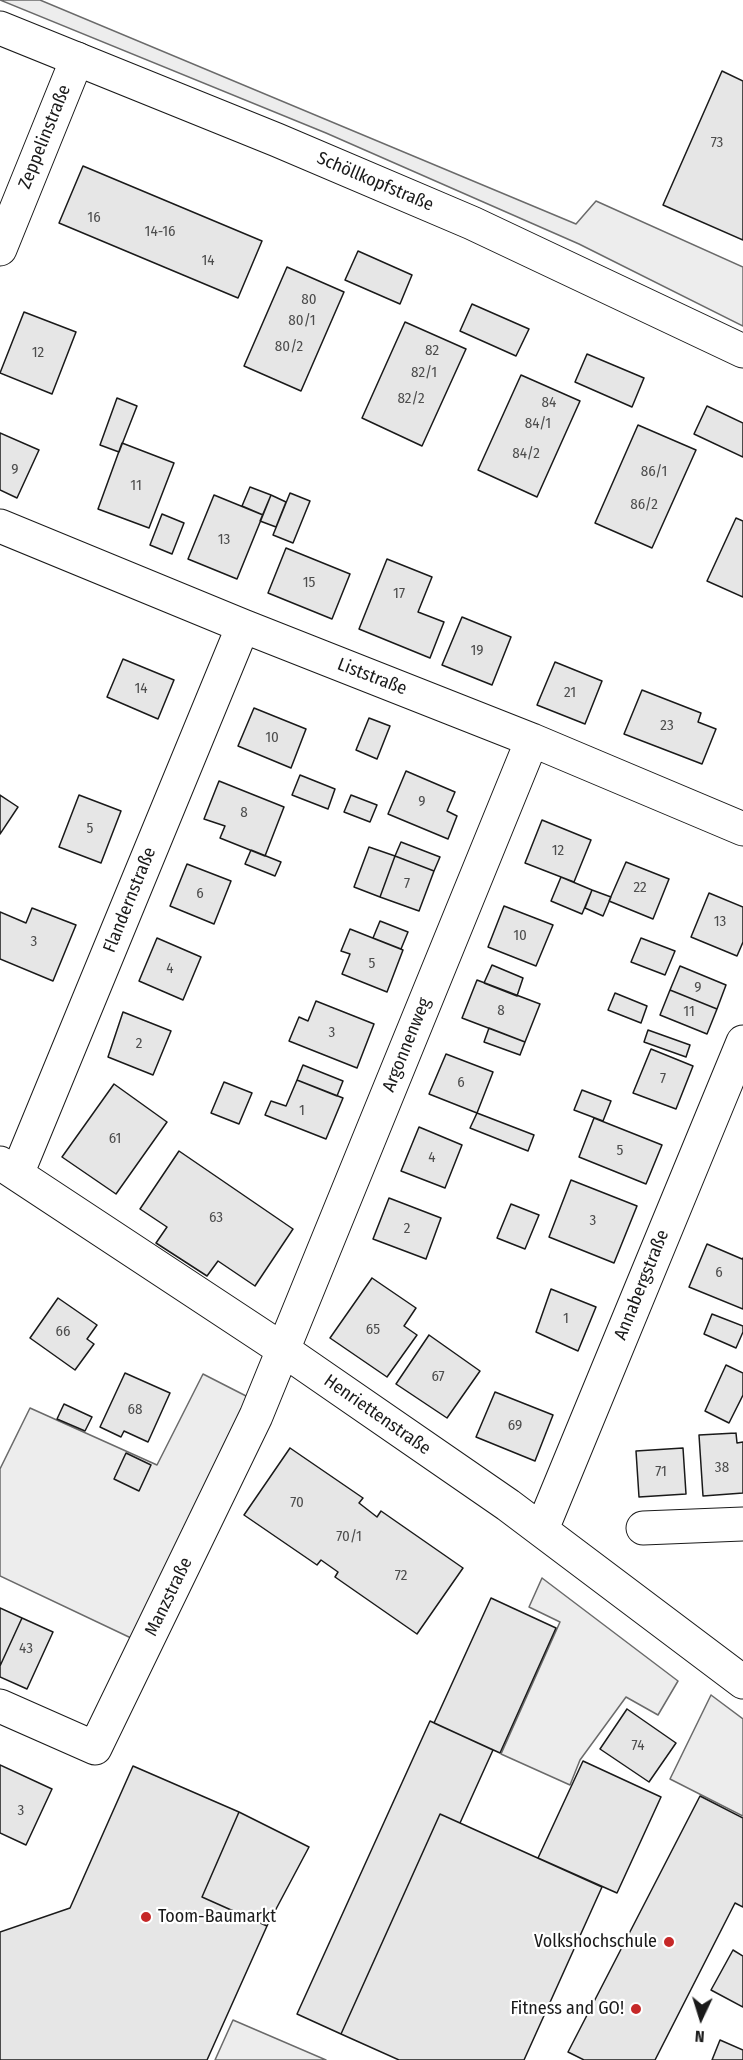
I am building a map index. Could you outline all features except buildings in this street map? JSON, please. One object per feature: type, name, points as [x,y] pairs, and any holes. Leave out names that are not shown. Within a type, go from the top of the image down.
[{"type":"street","name":"Schöllkopfstraße","points":[[0,28],[288,145],[472,223],[743,351]]},
{"type":"street","name":"Zeppelinstraße","points":[[0,249],[76,59]]},
{"type":"street","name":"Liststraße","points":[[0,526],[243,626],[531,740],[743,829]]},
{"type":"street","name":"Flandernstraße","points":[[9,1169],[243,626]]},
{"type":"street","name":"Argonnenweg","points":[[282,1349],[531,740]]},
{"type":"street","name":"Annabergstraße","points":[[542,1529],[743,1042]]},
{"type":"street","name":"Henriettenstraße","points":[[9,1169],[282,1349],[542,1529],[743,1683]]},
{"type":"street","name":"Manzstraße","points":[[0,1706],[95,1748],[256,1416],[282,1349]]},
{"type":"street","points":[[643,1528],[743,1524]]},
{"type":"shaded area","points":[[0,0],[40,0],[576,224],[596,201],[743,267],[743,326],[579,244],[326,133]]},
{"type":"shaded area","points":[[203,1374],[250,1398],[131,1638],[0,1576],[0,1469],[30,1408],[157,1465]]},
{"type":"shaded area","points":[[542,1578],[678,1681],[658,1715],[626,1697],[580,1760],[570,1785],[501,1754],[560,1622],[529,1607]]},
{"type":"shaded area","points":[[711,1695],[743,1719],[743,1816],[670,1779]]},
{"type":"shaded area","points":[[233,2020],[326,2060],[215,2060]]},
{"type":"place","name":"Toom-Baumarkt","points":[[146,1917]]},
{"type":"place","name":"Volkshochschule","points":[[669,1942]]},
{"type":"place","name":"Fitness and GO!","points":[[636,2009]]}]
